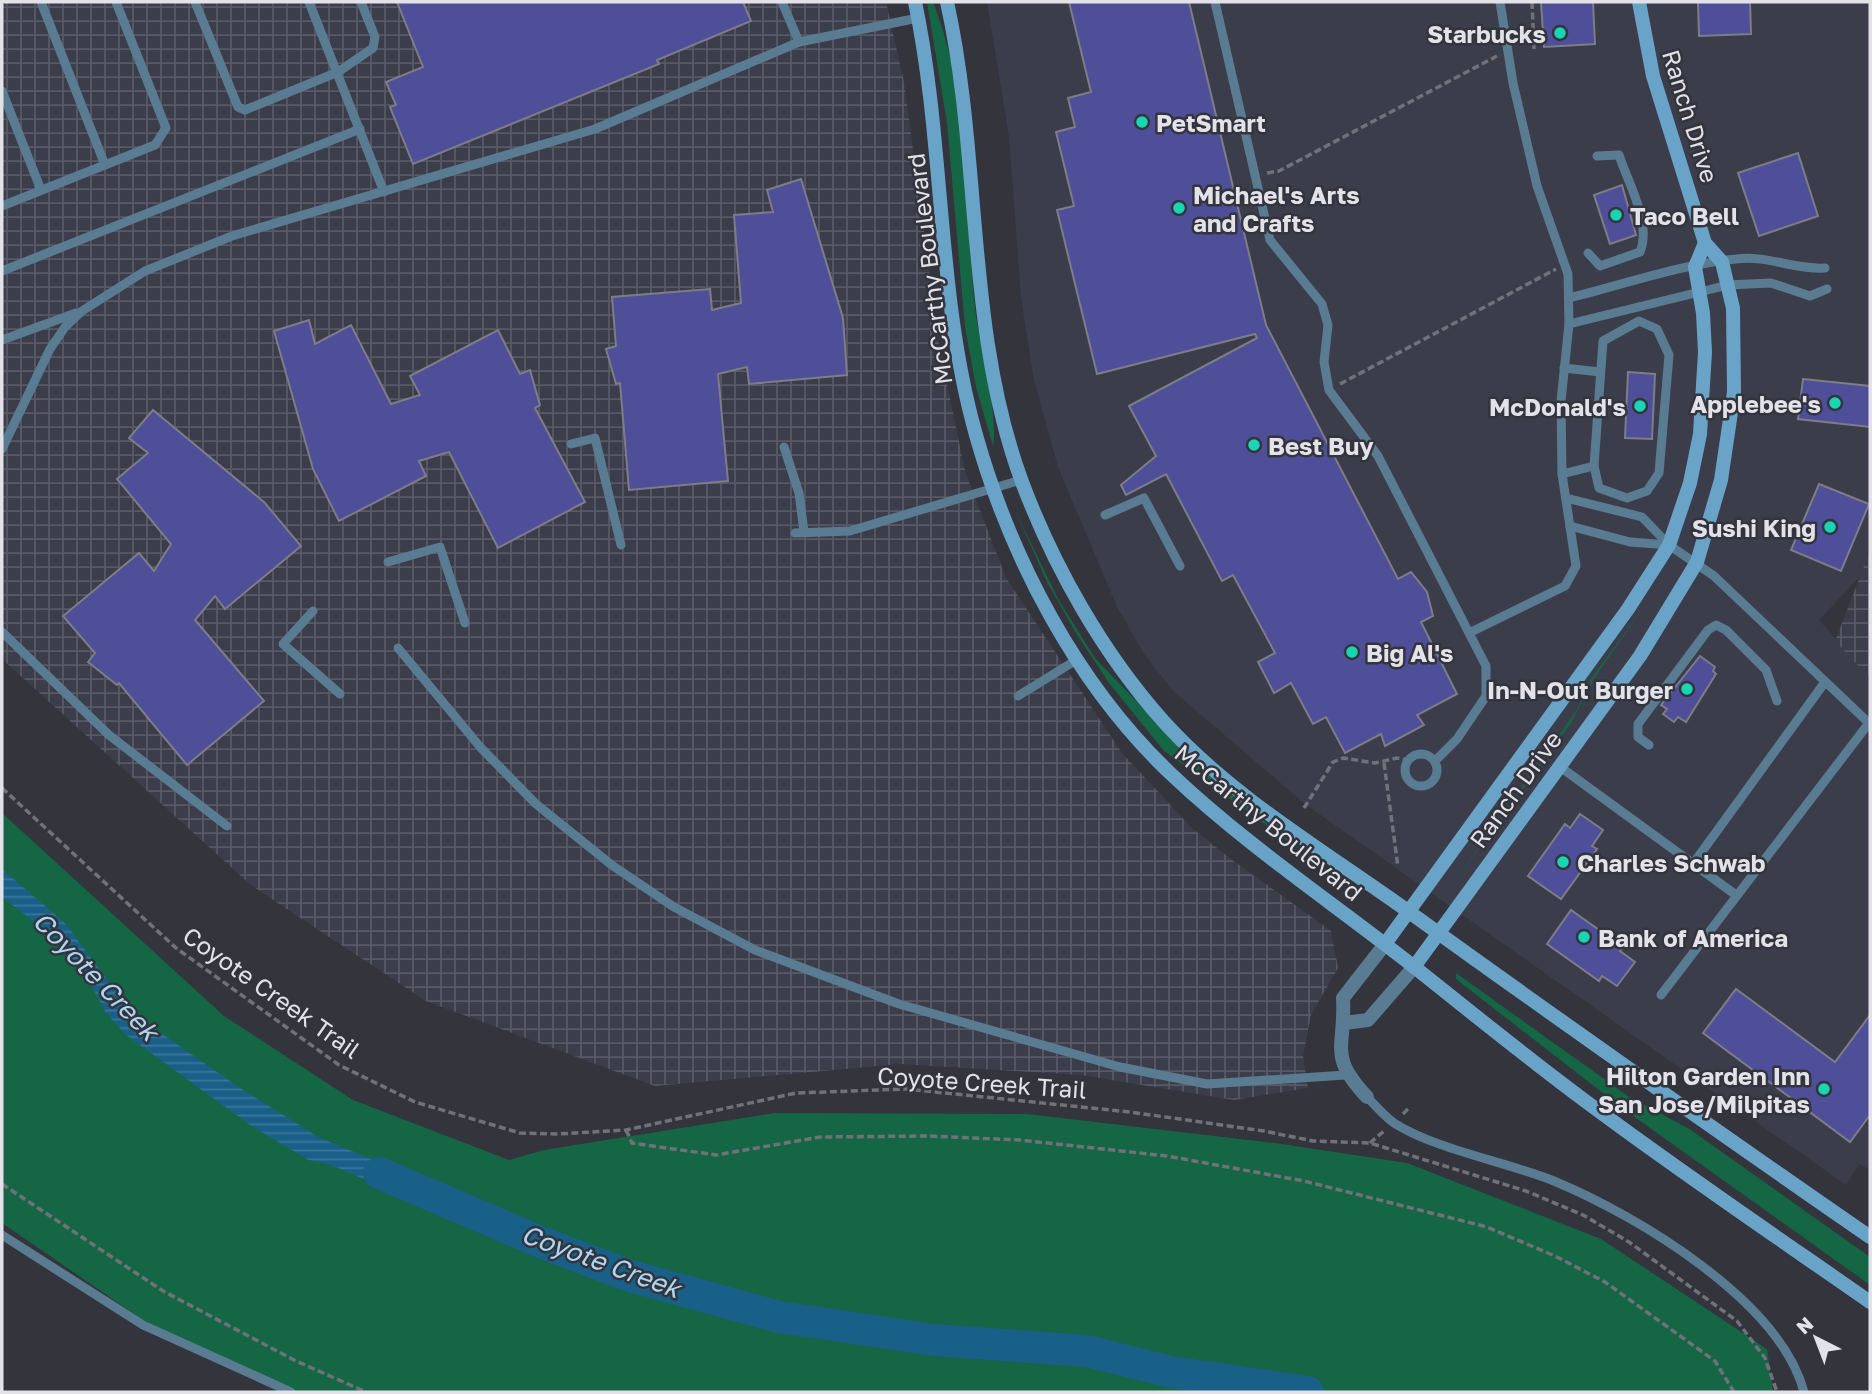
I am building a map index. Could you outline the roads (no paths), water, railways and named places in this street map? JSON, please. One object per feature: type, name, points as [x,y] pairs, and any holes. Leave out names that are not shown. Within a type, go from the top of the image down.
[{"type":"main road","name":"McCarthy Boulevard","points":[[915,2],[936,136],[956,335],[976,435],[993,489],[1037,590],[1078,659],[1115,710],[1168,772],[1268,856],[1601,1113],[1870,1302]]},
{"type":"main road","name":"McCarthy Boulevard","points":[[947,2],[969,146],[985,320],[994,374],[1021,480],[1065,575],[1116,660],[1165,722],[1200,757],[1259,804],[1667,1098],[1870,1237]]},
{"type":"main road","name":"Ranch Drive","points":[[1414,967],[1640,656],[1697,562],[1721,480],[1731,425],[1735,351],[1733,308],[1722,262],[1704,243],[1644,43],[1639,2]]},
{"type":"main road","name":"Ranch Drive","points":[[1385,944],[1629,609],[1669,545],[1690,483],[1700,434],[1705,352],[1695,267],[1704,243]]},
{"type":"street","points":[[1367,1097],[1346,1075],[1340,1058],[1339,1042],[1344,1023],[1343,998],[1385,944]]},
{"type":"street","points":[[1344,1023],[1368,1020],[1414,967]]},
{"type":"lane","points":[[41,2],[105,165]]},
{"type":"lane","points":[[2,206],[155,145],[166,128],[116,2]]},
{"type":"lane","points":[[195,2],[237,107],[245,110],[338,72],[373,48],[375,37],[361,2]]},
{"type":"lane","points":[[309,2],[384,192]]},
{"type":"lane","points":[[782,2],[799,42]]},
{"type":"lane","points":[[1215,2],[1270,240],[1322,304],[1328,325],[1324,362],[1329,390],[1378,456],[1471,632],[1486,666],[1486,696],[1457,739],[1435,761],[1436,778],[1420,787],[1406,777],[1409,760],[1419,754],[1435,761]]},
{"type":"lane","points":[[1471,632],[1565,586],[1576,566],[1562,474],[1561,401],[1569,324],[1565,264],[1537,186],[1508,54],[1500,2]]},
{"type":"lane","points":[[2,449],[50,349],[65,327],[82,311],[145,271],[232,236],[595,129],[799,42],[918,18]]},
{"type":"lane","points":[[2,91],[41,190]]},
{"type":"lane","points":[[2,271],[360,129]]},
{"type":"lane","points":[[1588,253],[1600,266],[1640,252],[1644,241],[1643,226],[1619,155],[1597,156]]},
{"type":"lane","points":[[1569,298],[1722,262],[1770,259],[1804,269],[1825,268]]},
{"type":"lane","points":[[1569,324],[1633,306],[1699,294],[1728,285],[1771,283],[1810,296],[1828,289]]},
{"type":"lane","points":[[2,340],[82,311]]},
{"type":"lane","points":[[1639,321],[1657,329],[1669,355],[1659,473],[1647,491],[1627,498],[1599,488],[1595,480],[1600,372],[1603,341],[1639,321]]},
{"type":"lane","points":[[1564,368],[1600,372]]},
{"type":"lane","points":[[571,444],[595,438],[621,545]]},
{"type":"lane","points":[[784,447],[799,493],[799,532],[850,531],[1021,480]]},
{"type":"lane","points":[[1562,474],[1594,466]]},
{"type":"lane","points":[[1105,515],[1144,498],[1180,566]]},
{"type":"lane","points":[[1566,498],[1642,517],[1669,545],[1697,562],[1869,724],[1661,995]]},
{"type":"lane","points":[[1570,526],[1630,542],[1669,545]]},
{"type":"lane","points":[[388,562],[440,547],[465,624]]},
{"type":"lane","points":[[313,611],[283,644],[340,694]]},
{"type":"lane","points":[[1649,745],[1638,737],[1638,724],[1708,629],[1716,625],[1727,630],[1766,670],[1777,701]]},
{"type":"lane","points":[[2,632],[110,735],[227,826]]},
{"type":"lane","points":[[398,648],[481,748],[536,804],[613,866],[664,900],[755,950],[900,1004],[1121,1067],[1208,1084],[1346,1075]]},
{"type":"lane","points":[[1018,696],[1078,659]]},
{"type":"lane","points":[[1693,863],[1825,682]]},
{"type":"lane","points":[[1559,766],[1736,895]]},
{"type":"lane","points":[[1367,1097],[1394,1122],[1430,1140],[1556,1182],[1617,1211],[1665,1241],[1753,1309],[1780,1339],[1798,1371],[1804,1392]]},
{"type":"lane","points":[[2,1235],[143,1325],[291,1392]]},
{"type":"water","points":[[2,869],[65,923],[132,1013],[243,1090],[320,1138],[422,1180],[416,1201],[331,1165],[309,1160],[253,1127],[126,1035],[106,1013],[90,983],[55,938],[2,897]]},
{"type":"waterway","name":"Coyote Creek","points":[[379,1173],[543,1243],[627,1275],[779,1317],[935,1340],[1087,1351],[1171,1372],[1308,1392]]},
{"type":"place","name":"Starbucks","points":[[1560,33]]},
{"type":"place","name":"PetSmart","points":[[1142,122]]},
{"type":"place","name":"Michael's Arts and Crafts","points":[[1179,208]]},
{"type":"place","name":"Taco Bell","points":[[1616,215]]},
{"type":"place","name":"Applebee's","points":[[1835,403]]},
{"type":"place","name":"McDonald's","points":[[1640,406]]},
{"type":"place","name":"Best Buy","points":[[1254,445]]},
{"type":"place","name":"Sushi King","points":[[1830,527]]},
{"type":"place","name":"Big Al's","points":[[1352,652]]},
{"type":"place","name":"In-N-Out Burger","points":[[1687,689]]},
{"type":"place","name":"Charles Schwab","points":[[1563,862]]},
{"type":"place","name":"Bank of America","points":[[1584,937]]},
{"type":"place","name":"Hilton Garden Inn San Jose/Milpitas","points":[[1824,1089]]}]
